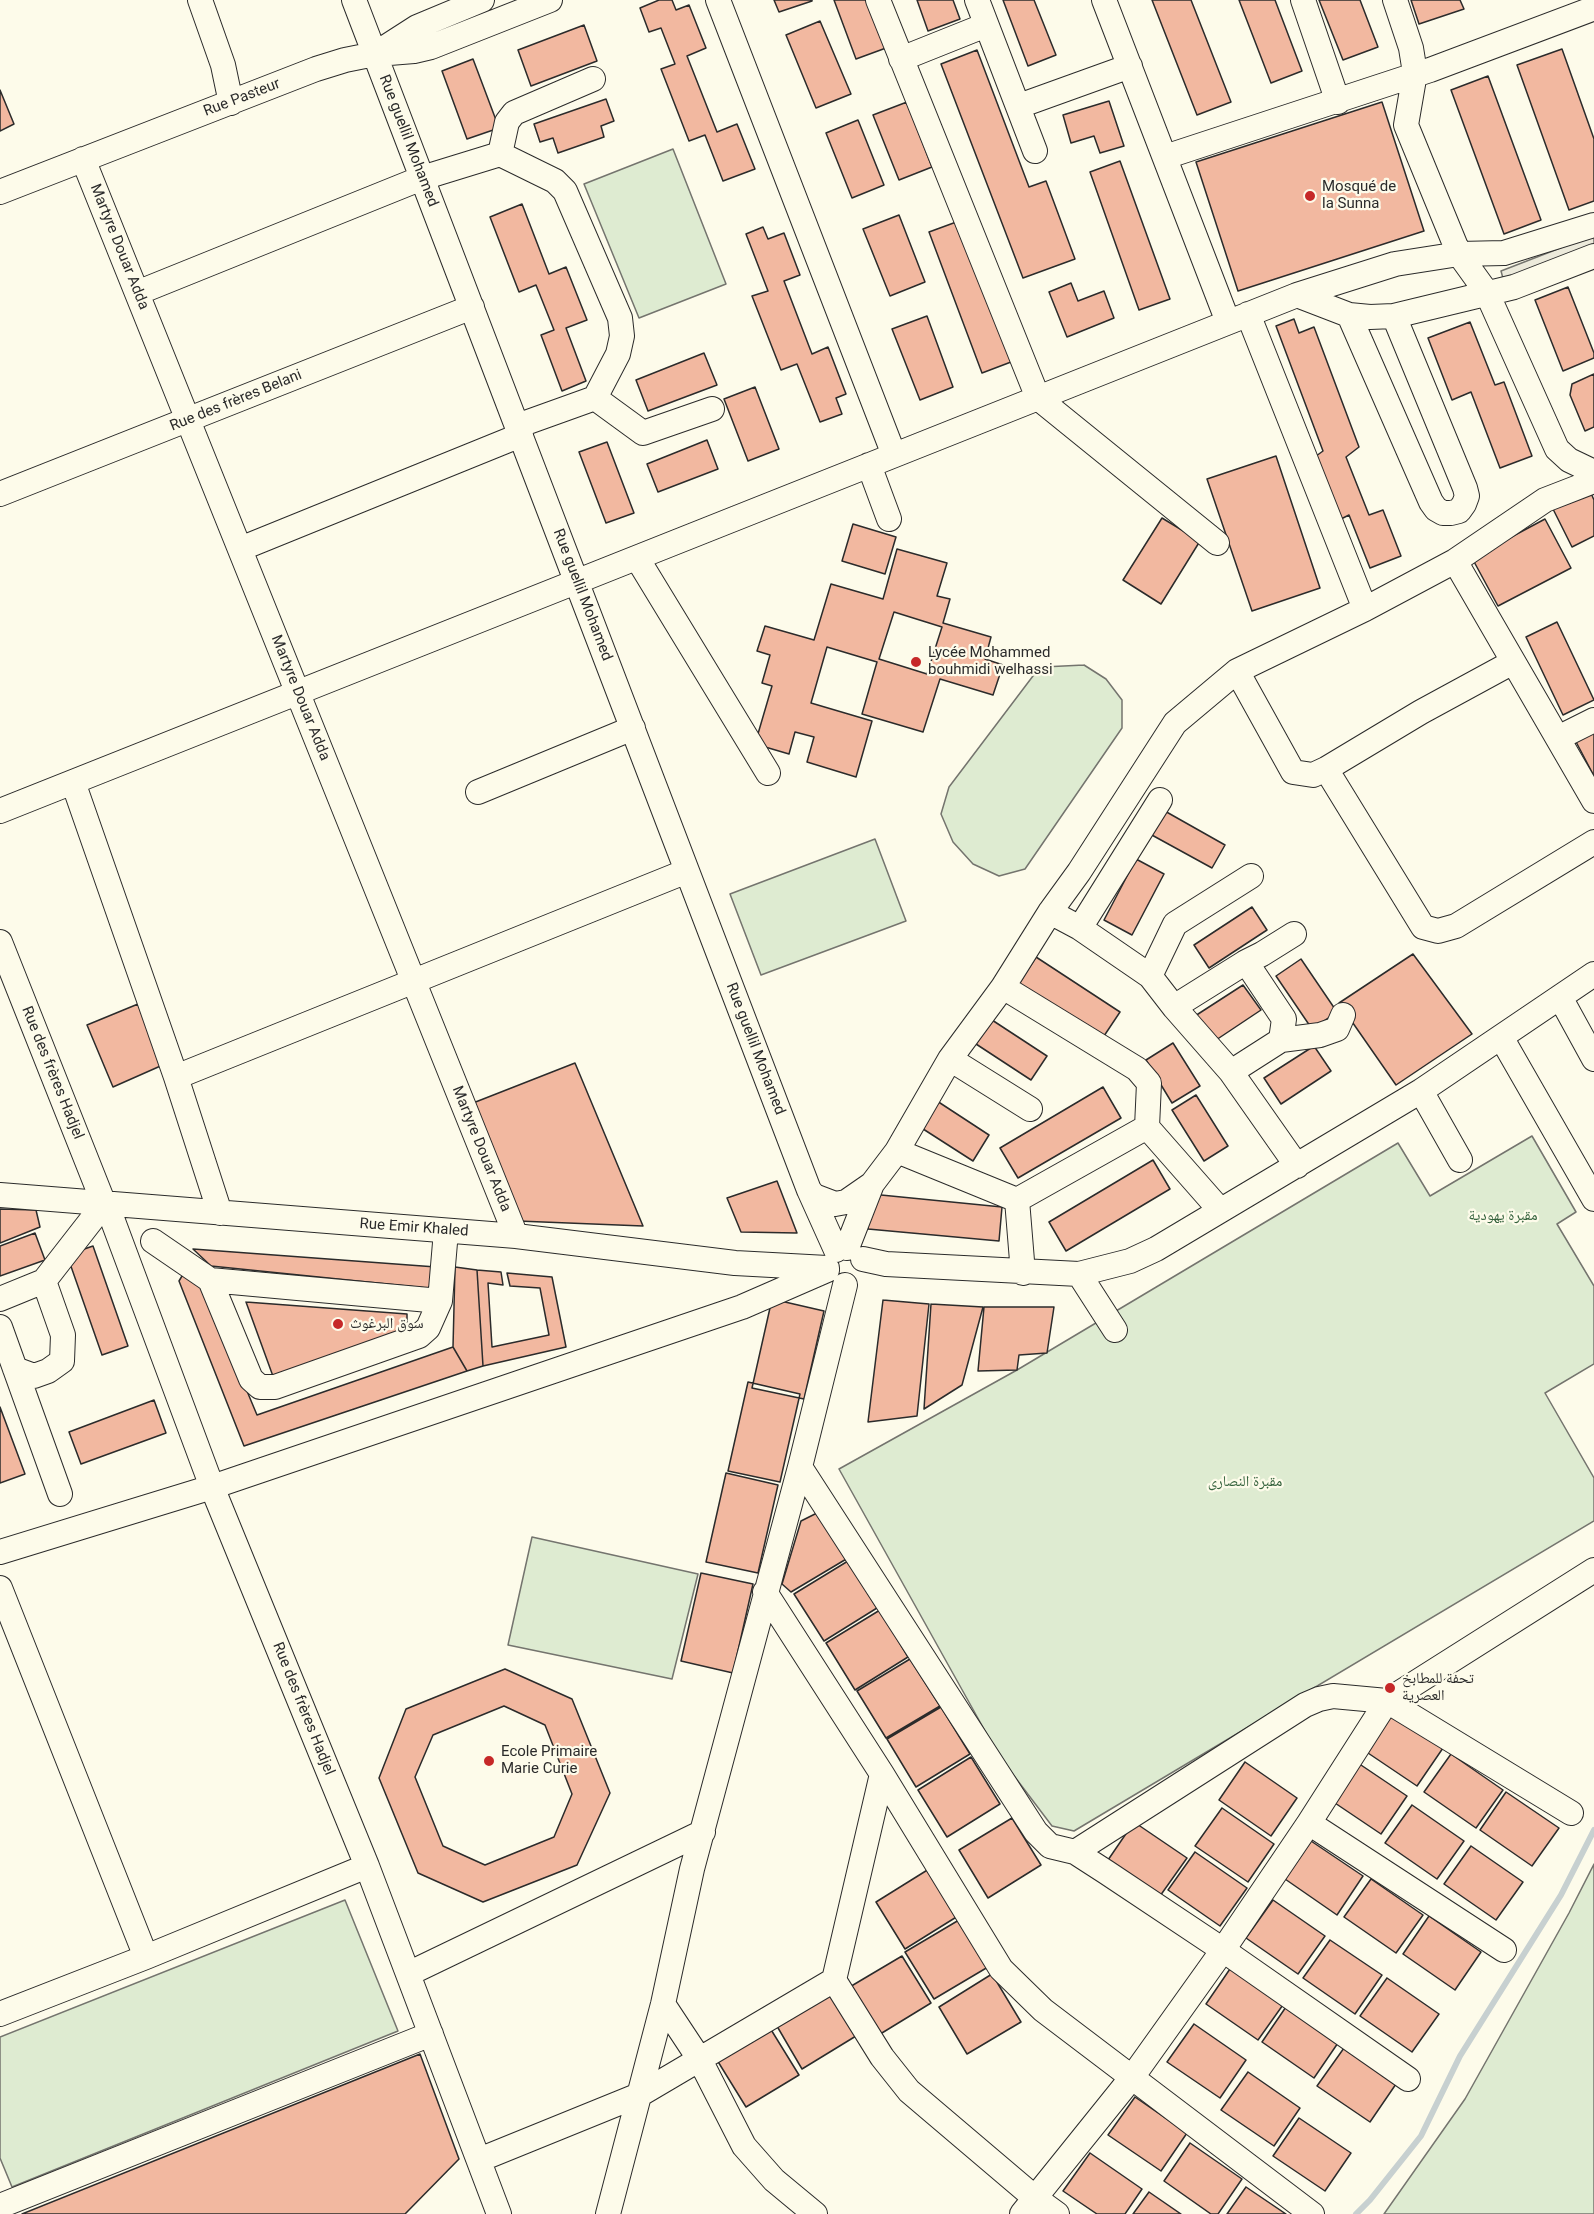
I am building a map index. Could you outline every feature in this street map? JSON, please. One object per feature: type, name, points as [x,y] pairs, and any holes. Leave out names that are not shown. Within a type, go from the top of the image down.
[{"type":"street","points":[[200,0],[223,65],[231,103]]},
{"type":"street","name":"Rue guellil Mohamed","points":[[354,0],[809,1190],[841,1263]]},
{"type":"street","name":"Rue Pasteur","points":[[0,192],[316,69],[375,54],[417,27],[482,0]]},
{"type":"street","points":[[375,54],[414,51],[431,47],[550,0]]},
{"type":"street","points":[[718,0],[894,455]]},
{"type":"street","points":[[878,0],[1038,398],[1217,543]]},
{"type":"street","points":[[977,0],[1035,152]]},
{"type":"street","points":[[1104,0],[1165,157],[1365,609]]},
{"type":"street","points":[[1303,0],[1338,102]]},
{"type":"street","points":[[1395,0],[1411,48],[1415,73],[1406,125],[1459,254],[1487,293],[1557,449],[1569,460],[1594,472]]},
{"type":"street","points":[[1165,157],[1338,102],[1415,73],[1431,70],[1591,8]]},
{"type":"street","points":[[902,60],[986,25]]},
{"type":"street","points":[[1019,106],[1130,66]]},
{"type":"street","points":[[500,154],[507,122],[514,113],[593,79]]},
{"type":"street","points":[[137,293],[422,178],[500,154],[555,181],[565,191],[620,318],[622,336],[618,354],[595,398],[240,549]]},
{"type":"street","name":"Martyre Douar Adda","points":[[83,159],[516,1236]]},
{"type":"street","points":[[0,811],[1297,295],[1395,264],[1459,254],[1504,253],[1594,225]]},
{"type":"street","points":[[1297,295],[1349,315],[1394,316],[1592,264]]},
{"type":"street","name":"Rue des frères Belani","points":[[0,494],[472,307]]},
{"type":"street","points":[[1349,315],[1431,502],[1443,513],[1451,513],[1459,510],[1464,504],[1467,496],[1465,488],[1394,316]]},
{"type":"street","points":[[595,398],[643,433],[712,409]]},
{"type":"street","points":[[869,465],[889,519]]},
{"type":"street","points":[[608,2214],[663,2004],[692,1869],[800,1467],[841,1263],[872,1184],[897,1151],[950,1059],[1003,987],[1175,723],[1237,671],[1365,609],[1455,561],[1545,500],[1594,481]]},
{"type":"street","points":[[637,558],[768,773]]},
{"type":"street","points":[[1455,561],[1594,801]]},
{"type":"street","points":[[1237,671],[1293,772],[1313,775],[1421,712],[1514,662]]},
{"type":"street","points":[[1557,738],[1594,720]]},
{"type":"street","points":[[478,792],[633,728]]},
{"type":"street","points":[[1326,769],[1423,927],[1438,931],[1456,926],[1594,842]]},
{"type":"street","points":[[73,782],[176,1077],[220,1214]]},
{"type":"street","points":[[1080,928],[1160,800]]},
{"type":"street","points":[[176,1077],[687,871]]},
{"type":"street","points":[[1150,976],[1175,924],[1251,876]]},
{"type":"street","points":[[1050,912],[1080,928],[1150,976],[1231,1072],[1297,1166]]},
{"type":"street","points":[[1174,1007],[1294,934]]},
{"type":"street","name":"Rue des frères Hadjel","points":[[0,942],[106,1205],[212,1487],[367,1866],[499,2214]]},
{"type":"street","points":[[1246,962],[1284,1018],[1281,1040]]},
{"type":"street","name":"Rue Emir Khaled","points":[[0,1195],[516,1236],[735,1263],[886,1264],[1023,1273],[1079,1274],[1130,1262],[1156,1249],[1421,1091],[1594,974]]},
{"type":"street","points":[[1003,987],[1137,1069],[1149,1083],[1147,1127],[1220,1210]]},
{"type":"street","points":[[1560,997],[1594,1059]]},
{"type":"street","points":[[1231,1072],[1281,1040],[1320,1035],[1337,1029],[1343,1015]]},
{"type":"street","points":[[1501,1037],[1594,1199]]},
{"type":"street","points":[[950,1059],[1030,1109]]},
{"type":"street","points":[[1421,1091],[1460,1160]]},
{"type":"street","points":[[1017,1200],[1147,1127]]},
{"type":"street","points":[[897,1151],[1017,1200]]},
{"type":"street","points":[[809,1190],[814,1196],[835,1204],[846,1202],[872,1184]]},
{"type":"street","points":[[1017,1200],[1023,1273]]},
{"type":"street","points":[[0,1299],[44,1281],[106,1205]]},
{"type":"street","points":[[138,1289],[165,1209]]},
{"type":"street","points":[[210,1280],[251,1379],[260,1387],[275,1387],[419,1336],[428,1328],[440,1301],[446,1231]]},
{"type":"street","points":[[153,1241],[210,1280],[440,1301]]},
{"type":"street","points":[[735,1263],[747,1276],[748,1290],[742,1307]]},
{"type":"street","points":[[0,1552],[212,1487],[742,1307],[841,1263]]},
{"type":"street","points":[[1079,1274],[1115,1330]]},
{"type":"street","points":[[15,1369],[34,1376],[48,1371],[62,1361],[63,1335],[44,1281]]},
{"type":"street","points":[[0,1327],[60,1494]]},
{"type":"street","points":[[800,1467],[1036,1832],[1050,1846],[1075,1852],[1223,1950],[1408,2079]]},
{"type":"street","points":[[1029,2206],[1133,2076],[1223,1950],[1309,1823],[1387,1701],[1594,1570]]},
{"type":"street","points":[[0,1588],[146,1957]]},
{"type":"street","points":[[765,1592],[882,1774],[1001,1969],[1043,2010],[1312,2214]]},
{"type":"street","points":[[1075,1852],[1319,1699],[1333,1696],[1387,1701],[1570,1813]]},
{"type":"street","points":[[882,1774],[834,1980],[882,2057],[909,2091],[1029,2206],[1057,2214]]},
{"type":"street","points":[[1309,1823],[1504,1950]]},
{"type":"street","points":[[408,1974],[703,1832]]},
{"type":"street","points":[[0,2014],[367,1866]]},
{"type":"street","points":[[478,2160],[639,2095],[834,1980]]},
{"type":"street","points":[[663,2004],[700,2060],[744,2146],[774,2180],[815,2214]]},
{"type":"street","points":[[0,2206],[431,2034]]},
{"type":"green space","points":[[673,149],[726,284],[639,318],[584,184]]},
{"type":"green space","points":[[1084,665],[1106,679],[1122,700],[1122,728],[1025,869],[999,876],[973,864],[953,842],[941,814],[949,787],[1036,672],[1043,667]]},
{"type":"green space","points":[[875,839],[906,921],[761,975],[730,894]]},
{"type":"green space","name":"مقبرة النصارى","points":[[1532,1136],[1576,1212],[1557,1224],[1594,1286],[1594,1364],[1545,1393],[1594,1478],[1594,1521],[1074,1831],[1052,1826],[999,1756],[839,1469],[1017,1370],[1398,1143],[1430,1196]]},
{"type":"green space","points":[[532,1537],[698,1574],[672,1679],[508,1645]]},
{"type":"green space","points":[[1594,1864],[1594,2214],[1384,2214],[1465,2099]]},
{"type":"green space","points":[[345,1900],[398,2031],[12,2187],[0,2158],[0,2037]]},
{"type":"shaded area","points":[[1594,235],[1594,247],[1504,282],[1501,271]]},
{"type":"building","points":[[659,0],[672,0],[676,10],[689,5],[706,48],[687,56],[717,132],[737,124],[755,169],[723,181],[705,135],[689,141],[661,69],[675,64],[661,28],[649,32],[640,8]]},
{"type":"building","points":[[774,0],[812,0],[812,1],[779,12]]},
{"type":"building","points":[[834,0],[868,0],[886,48],[856,59]]},
{"type":"building","points":[[917,0],[953,0],[960,19],[928,31]]},
{"type":"building","points":[[1003,0],[1034,0],[1056,55],[1028,66]]},
{"type":"building","points":[[1152,0],[1191,0],[1231,102],[1197,115]]},
{"type":"building","points":[[1239,0],[1275,0],[1302,71],[1271,83]]},
{"type":"building","points":[[1319,0],[1360,0],[1378,47],[1343,60]]},
{"type":"building","points":[[1411,0],[1460,0],[1464,9],[1419,24]]},
{"type":"building","points":[[820,21],[851,94],[816,108],[786,35]]},
{"type":"building","points":[[584,25],[597,61],[531,86],[518,50]]},
{"type":"building","points":[[1562,49],[1594,139],[1594,201],[1569,210],[1517,65]]},
{"type":"building","points":[[977,50],[1029,187],[1046,181],[1075,259],[1023,278],[941,64]]},
{"type":"building","points":[[473,59],[499,128],[467,139],[442,71]]},
{"type":"building","points":[[1488,76],[1541,220],[1504,234],[1451,90]]},
{"type":"building","points":[[0,90],[14,124],[0,131]]},
{"type":"building","points":[[606,99],[614,121],[601,126],[604,137],[558,153],[553,138],[540,142],[534,124]]},
{"type":"building","points":[[1109,101],[1124,146],[1100,153],[1094,136],[1071,143],[1063,115]]},
{"type":"building","points":[[907,102],[932,167],[899,180],[873,115]]},
{"type":"building","name":"Mosqué de la Sunna","points":[[1382,102],[1424,231],[1238,291],[1196,162]]},
{"type":"building","points":[[858,120],[884,185],[852,198],[826,133]]},
{"type":"building","points":[[1120,161],[1170,299],[1139,310],[1090,172]]},
{"type":"building","points":[[522,204],[549,274],[566,267],[587,320],[566,328],[586,381],[562,391],[541,335],[554,330],[536,285],[519,292],[490,217]]},
{"type":"building","points":[[899,215],[925,282],[890,296],[863,229]]},
{"type":"building","points":[[959,221],[1011,362],[982,373],[929,232]]},
{"type":"building","points":[[763,227],[768,239],[784,233],[800,275],[784,281],[812,354],[828,347],[846,394],[836,398],[842,414],[820,422],[797,364],[781,370],[752,296],[768,291],[746,234]]},
{"type":"building","points":[[1071,283],[1078,301],[1104,291],[1114,318],[1067,337],[1049,292]]},
{"type":"building","points":[[1568,287],[1594,358],[1563,371],[1535,300]]},
{"type":"building","points":[[927,316],[953,387],[920,400],[892,329]]},
{"type":"building","points":[[1294,319],[1299,333],[1314,327],[1359,447],[1346,457],[1369,515],[1383,510],[1401,556],[1370,568],[1349,515],[1337,521],[1312,459],[1323,451],[1276,326]]},
{"type":"building","points":[[1470,322],[1495,385],[1504,382],[1532,456],[1500,468],[1471,392],[1452,400],[1428,338]]},
{"type":"building","points":[[704,353],[717,385],[648,411],[636,380]]},
{"type":"building","points":[[1594,374],[1594,427],[1585,431],[1570,395],[1572,384]]},
{"type":"building","points":[[755,387],[779,449],[748,461],[724,399]]},
{"type":"building","points":[[707,440],[718,469],[658,492],[647,464]]},
{"type":"building","points":[[607,442],[634,513],[606,523],[579,452]]},
{"type":"building","points":[[1276,456],[1320,588],[1252,611],[1207,479]]},
{"type":"building","points":[[1590,491],[1594,500],[1594,536],[1572,547],[1553,509]]},
{"type":"building","points":[[1162,518],[1200,541],[1161,604],[1123,580]]},
{"type":"building","points":[[1545,519],[1571,568],[1498,606],[1472,558]]},
{"type":"building","points":[[853,524],[896,537],[885,574],[842,561]]},
{"type":"building","points":[[897,549],[947,563],[937,596],[950,599],[943,623],[991,637],[985,659],[1003,665],[993,695],[940,679],[923,732],[862,714],[877,662],[827,647],[811,703],[872,721],[856,777],[807,762],[814,737],[795,732],[789,754],[755,744],[772,686],[762,683],[770,655],[757,651],[765,626],[814,640],[831,584],[883,599]],"holes":[[[894,612],[942,627],[927,674],[879,659]]]},
{"type":"building","points":[[1557,622],[1594,700],[1563,715],[1526,637]]},
{"type":"building","points":[[1594,728],[1594,776],[1574,738]]},
{"type":"building","points":[[1163,810],[1225,845],[1212,868],[1150,834]]},
{"type":"building","points":[[1136,859],[1164,874],[1132,935],[1104,920]]},
{"type":"building","points":[[1252,907],[1267,930],[1209,968],[1194,945]]},
{"type":"building","points":[[1413,954],[1472,1034],[1396,1085],[1339,1003]]},
{"type":"building","points":[[1036,957],[1120,1012],[1102,1039],[1018,985]]},
{"type":"building","points":[[1301,959],[1337,1012],[1312,1029],[1276,976]]},
{"type":"building","points":[[1243,985],[1261,1010],[1213,1042],[1195,1016]]},
{"type":"building","points":[[138,1004],[165,1064],[113,1087],[87,1025]]},
{"type":"building","points":[[992,1020],[1047,1056],[1031,1080],[976,1044]]},
{"type":"building","points":[[1173,1043],[1200,1086],[1172,1103],[1146,1060]]},
{"type":"building","points":[[1314,1046],[1331,1071],[1281,1104],[1264,1078]]},
{"type":"building","points":[[575,1063],[643,1226],[518,1221],[473,1103]]},
{"type":"building","points":[[1103,1087],[1121,1118],[1018,1178],[1000,1148]]},
{"type":"building","points":[[1196,1095],[1228,1146],[1204,1161],[1172,1110]]},
{"type":"building","points":[[937,1101],[989,1135],[973,1161],[920,1127]]},
{"type":"building","points":[[1153,1160],[1170,1189],[1066,1251],[1049,1222]]},
{"type":"building","points":[[777,1181],[797,1233],[741,1232],[727,1198]]},
{"type":"building","points":[[871,1194],[1002,1207],[999,1241],[868,1229]]},
{"type":"building","points":[[0,1209],[36,1210],[40,1227],[0,1243]]},
{"type":"building","points":[[35,1233],[45,1260],[0,1276],[0,1246]]},
{"type":"building","points":[[93,1246],[128,1346],[102,1355],[67,1255]]},
{"type":"building","points":[[193,1249],[436,1267],[436,1289],[211,1266]]},
{"type":"building","points":[[455,1267],[477,1270],[483,1366],[467,1371],[453,1347]]},
{"type":"building","points":[[477,1270],[501,1272],[503,1285],[488,1283],[492,1347],[549,1335],[540,1288],[510,1286],[507,1273],[552,1277],[566,1347],[483,1366]]},
{"type":"building","points":[[185,1271],[201,1281],[257,1415],[453,1347],[467,1371],[244,1446],[179,1281]]},
{"type":"building","points":[[772,1299],[824,1311],[804,1399],[752,1388]]},
{"type":"building","points":[[883,1300],[929,1304],[917,1416],[868,1422]]},
{"type":"building","points":[[246,1302],[407,1314],[407,1330],[274,1379]]},
{"type":"building","points":[[931,1304],[983,1307],[962,1385],[924,1409]]},
{"type":"building","points":[[984,1307],[1054,1307],[1047,1353],[1019,1355],[1017,1370],[978,1371]]},
{"type":"building","points":[[748,1382],[800,1394],[780,1482],[728,1471]]},
{"type":"building","points":[[154,1400],[166,1433],[81,1464],[69,1432]]},
{"type":"building","points":[[0,1407],[25,1474],[0,1483]]},
{"type":"building","points":[[726,1473],[778,1485],[758,1573],[706,1562]]},
{"type":"building","points":[[819,1512],[848,1558],[791,1592],[782,1584],[801,1521]]},
{"type":"building","points":[[848,1561],[877,1608],[824,1641],[794,1594]]},
{"type":"building","points":[[701,1573],[753,1584],[733,1673],[681,1661]]},
{"type":"building","points":[[880,1610],[908,1657],[855,1690],[826,1643]]},
{"type":"building","points":[[910,1659],[940,1706],[886,1738],[857,1691]]},
{"type":"building","points":[[505,1669],[572,1699],[610,1793],[577,1865],[483,1902],[418,1873],[379,1778],[406,1709]],"holes":[[[504,1706],[545,1725],[572,1794],[554,1837],[485,1865],[443,1846],[415,1777],[433,1735]]]},
{"type":"building","points":[[941,1707],[970,1754],[916,1787],[887,1739]]},
{"type":"building","points":[[1391,1712],[1443,1748],[1417,1786],[1365,1751]]},
{"type":"building","points":[[1451,1754],[1503,1790],[1476,1828],[1424,1792]]},
{"type":"building","points":[[971,1757],[1000,1804],[947,1837],[918,1790]]},
{"type":"building","points":[[1355,1761],[1407,1796],[1381,1834],[1329,1799]]},
{"type":"building","points":[[1245,1762],[1297,1798],[1271,1836],[1219,1800]]},
{"type":"building","points":[[1506,1792],[1559,1828],[1532,1866],[1480,1830]]},
{"type":"building","points":[[1412,1805],[1464,1841],[1437,1879],[1385,1843]]},
{"type":"building","points":[[1222,1808],[1274,1844],[1248,1882],[1195,1846]]},
{"type":"building","points":[[1012,1818],[1041,1865],[988,1898],[959,1850]]},
{"type":"building","points":[[1134,1822],[1187,1858],[1160,1896],[1108,1860]]},
{"type":"building","points":[[1311,1841],[1363,1876],[1337,1915],[1285,1879]]},
{"type":"building","points":[[1471,1846],[1523,1882],[1496,1920],[1444,1884]]},
{"type":"building","points":[[1195,1852],[1247,1888],[1220,1926],[1168,1890]]},
{"type":"building","points":[[929,1869],[958,1916],[905,1949],[876,1902]]},
{"type":"building","points":[[1371,1879],[1423,1915],[1396,1953],[1344,1917]]},
{"type":"building","points":[[1273,1900],[1325,1936],[1298,1974],[1246,1938]]},
{"type":"building","points":[[1429,1916],[1481,1952],[1455,1990],[1403,1954]]},
{"type":"building","points":[[959,1920],[988,1967],[934,1999],[905,1952]]},
{"type":"building","points":[[1330,1940],[1382,1975],[1355,2014],[1303,1978]]},
{"type":"building","points":[[902,1956],[931,2003],[877,2036],[848,1988]]},
{"type":"building","points":[[1232,1966],[1285,2002],[1258,2040],[1206,2004]]},
{"type":"building","points":[[992,1974],[1021,2022],[967,2054],[939,2007]]},
{"type":"building","points":[[1387,1978],[1439,2014],[1412,2052],[1360,2016]]},
{"type":"building","points":[[827,1989],[856,2036],[802,2069],[774,2021]]},
{"type":"building","points":[[1288,2004],[1340,2040],[1314,2078],[1262,2042]]},
{"type":"building","points":[[1194,2024],[1246,2060],[1220,2098],[1167,2062]]},
{"type":"building","points":[[770,2028],[799,2075],[746,2107],[717,2060]]},
{"type":"building","points":[[1344,2048],[1396,2084],[1370,2122],[1317,2086]]},
{"type":"building","points":[[420,2054],[459,2159],[405,2214],[22,2214]]},
{"type":"building","points":[[1248,2072],[1300,2108],[1274,2146],[1221,2110]]},
{"type":"building","points":[[1135,2097],[1187,2133],[1161,2171],[1108,2135]]},
{"type":"building","points":[[1299,2118],[1351,2153],[1325,2191],[1273,2156]]},
{"type":"building","points":[[1190,2143],[1242,2179],[1218,2214],[1211,2214],[1164,2181]]},
{"type":"building","points":[[1090,2153],[1142,2189],[1125,2214],[1097,2214],[1063,2191]]},
{"type":"building","points":[[1246,2187],[1286,2214],[1227,2214]]},
{"type":"building","points":[[1149,2192],[1181,2214],[1133,2214]]},
{"type":"waterway","points":[[1356,2214],[1421,2136],[1460,2056],[1561,1895],[1594,1830]]},
{"type":"place","name":"Mosqué de la Sunna","points":[[1310,196]]},
{"type":"place","name":"Lycée Mohammed bouhmidi welhassi","points":[[916,662]]},
{"type":"place","name":"سوق البرغوث","points":[[338,1324]]},
{"type":"place","name":"تحفة للمطابخ العصرية","points":[[1390,1688]]},
{"type":"place","name":"Ecole Primaire Marie Curie","points":[[489,1761]]},
{"type":"park label","name":"مقبرة يهودية","points":[[1503,1216]]}]
